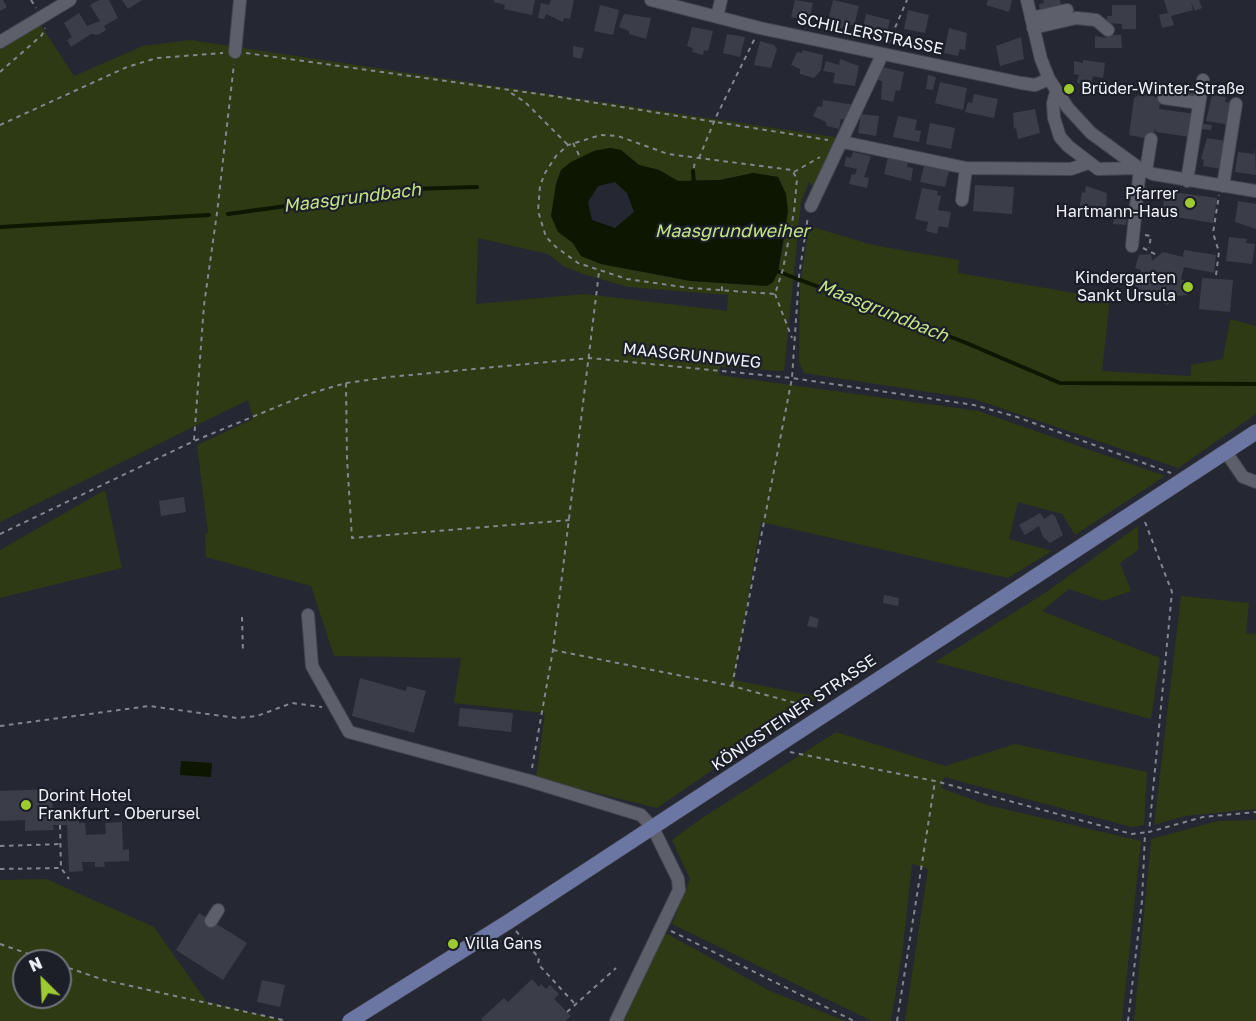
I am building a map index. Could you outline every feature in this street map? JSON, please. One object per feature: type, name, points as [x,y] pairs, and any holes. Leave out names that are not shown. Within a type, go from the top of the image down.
[{"type":"main road","name":"KÖNIGSTEINER STRASSE","points":[[350,1021],[508,922],[1256,432]]},
{"type":"street","points":[[0,42],[70,0]]},
{"type":"street","points":[[235,52],[240,0]]},
{"type":"street","name":"SCHILLERSTRASSE","points":[[651,0],[760,28],[1021,83],[1035,85],[1049,79]]},
{"type":"street","points":[[717,17],[721,0]]},
{"type":"street","points":[[1027,0],[1049,79],[1056,92],[1091,133],[1141,169]]},
{"type":"street","points":[[1032,23],[1067,10]]},
{"type":"street","points":[[1032,23],[1076,18],[1096,20],[1108,30]]},
{"type":"street","points":[[811,206],[882,55]]},
{"type":"street","points":[[1187,181],[1203,80]]},
{"type":"street","points":[[1056,92],[1053,103],[1056,126],[1068,146],[1098,169],[1141,169],[1187,181],[1256,191]]},
{"type":"street","points":[[1164,98],[1199,103]]},
{"type":"street","points":[[1223,186],[1236,104]]},
{"type":"street","points":[[1132,246],[1141,169],[1151,140]]},
{"type":"street","points":[[843,142],[966,168],[1071,169],[1088,163]]},
{"type":"street","points":[[962,200],[966,168]]},
{"type":"street","points":[[1226,452],[1243,477],[1256,482]]},
{"type":"street","points":[[309,615],[312,666],[350,732],[530,781],[641,815],[652,828],[678,879],[679,890],[616,1021]]},
{"type":"path","points":[[882,55],[907,0]]},
{"type":"path","points":[[0,72],[42,35],[47,26],[42,18]]},
{"type":"path","points":[[694,168],[714,121],[760,28]]},
{"type":"path","points":[[194,441],[204,305],[235,52]]},
{"type":"path","points":[[0,125],[127,67],[157,58],[235,52],[714,121],[843,142]]},
{"type":"path","points":[[509,91],[525,102],[568,145]]},
{"type":"path","points":[[775,294],[659,285],[599,272],[566,256],[546,237],[538,211],[540,186],[556,156],[573,142],[602,135],[618,136],[653,151],[697,159],[789,168],[797,179],[794,212],[783,269],[775,294],[793,341]]},
{"type":"path","points":[[573,142],[580,157]]},
{"type":"path","points":[[794,172],[825,154]]},
{"type":"path","points":[[1216,275],[1219,252],[1213,233],[1217,198]]},
{"type":"path","points":[[732,687],[792,378],[798,283],[804,230],[811,206]]},
{"type":"path","points":[[1149,249],[1151,236]]},
{"type":"path","points":[[1132,246],[1149,249],[1159,256]]},
{"type":"path","points":[[530,781],[553,650],[599,272]]},
{"type":"path","points":[[722,285],[722,291]]},
{"type":"path","name":"MAASGRUNDWEG","points":[[0,534],[194,441],[308,394],[346,383],[590,358],[792,378],[974,405],[1017,417],[1185,478]]},
{"type":"path","points":[[346,383],[347,459],[352,538],[570,520]]},
{"type":"path","points":[[1128,1021],[1172,592],[1145,521],[1137,509]]},
{"type":"path","points":[[242,617],[243,652]]},
{"type":"path","points":[[553,650],[732,687],[827,712]]},
{"type":"path","points":[[0,726],[149,706],[212,717],[237,718],[256,716],[292,703],[338,711]]},
{"type":"path","points":[[771,749],[935,781],[1132,834],[1203,817],[1256,812]]},
{"type":"path","points":[[897,1021],[935,781]]},
{"type":"path","points":[[60,825],[61,868],[69,879]]},
{"type":"path","points":[[0,846],[61,844]]},
{"type":"path","points":[[0,869],[61,868]]},
{"type":"path","points":[[508,922],[539,958],[538,964],[575,1004]]},
{"type":"path","points":[[662,926],[855,1021]]},
{"type":"path","points":[[0,944],[14,949]]},
{"type":"path","points":[[567,1012],[616,968]]},
{"type":"path","points":[[72,969],[104,980],[287,1021]]},
{"type":"green space","points":[[40,24],[74,76],[143,46],[190,40],[847,139],[822,196],[809,182],[801,202],[784,371],[720,367],[719,375],[978,411],[1165,476],[1075,535],[1062,514],[1018,502],[1009,539],[1052,551],[1008,578],[761,522],[734,680],[819,697],[657,808],[536,778],[545,713],[454,703],[461,658],[334,656],[311,586],[206,557],[205,534],[208,533],[197,445],[253,419],[248,400],[0,522],[0,47]],"holes":[[[610,148],[621,150],[639,165],[659,170],[678,181],[720,180],[753,173],[778,177],[786,194],[784,242],[778,272],[773,282],[767,286],[691,281],[601,264],[581,256],[573,243],[555,191],[556,184],[561,170],[594,151]],[[478,238],[548,254],[563,266],[628,287],[728,295],[727,311],[585,294],[476,304]]]},
{"type":"green space","points":[[809,226],[873,245],[959,260],[958,273],[1110,299],[1102,371],[1191,376],[1191,365],[1223,359],[1230,319],[1256,326],[1256,414],[1178,468],[974,399],[804,373],[799,362],[800,286]]},
{"type":"green space","points":[[105,490],[122,568],[0,598],[0,550]]},
{"type":"green space","points":[[1138,526],[1138,550],[1120,563],[1131,591],[1103,601],[1069,589],[1042,611],[1160,658],[1151,719],[935,662],[1045,593]]},
{"type":"green space","points":[[1181,596],[1249,603],[1246,633],[1256,634],[1256,809],[1185,816],[1154,825]]},
{"type":"green space","points":[[836,732],[945,766],[1015,744],[1147,772],[1144,825],[1132,827],[944,777],[941,788],[987,805],[1141,841],[1122,1021],[905,1021],[928,869],[912,864],[903,947],[891,1021],[872,1021],[672,924],[690,879],[672,840],[699,820]]},
{"type":"green space","points":[[1256,820],[1256,1021],[1134,1021],[1151,839],[1218,821]]},
{"type":"green space","points":[[46,879],[154,927],[206,1001],[284,1021],[0,1021],[0,880]]},
{"type":"green space","points":[[664,932],[770,991],[845,1021],[624,1021]]},
{"type":"water","name":"Maasgrundweiher","points":[[610,148],[621,150],[639,165],[659,170],[678,181],[720,180],[753,173],[778,177],[786,194],[788,211],[778,272],[773,282],[767,286],[691,281],[601,264],[581,256],[573,243],[558,232],[551,216],[556,184],[561,170],[571,162],[594,151]],"holes":[[[615,182],[627,193],[634,212],[615,228],[592,220],[588,202],[598,186]]]},
{"type":"water","points":[[181,761],[212,763],[211,777],[180,775]]},
{"type":"building","points":[[0,0],[3,0],[7,7],[0,11]]},
{"type":"building","points":[[99,0],[109,0],[118,18],[104,26],[106,30],[98,35],[91,34],[71,47],[67,40],[72,37],[64,23],[79,13],[87,26],[100,21],[90,5]]},
{"type":"building","points":[[122,0],[142,0],[128,9]]},
{"type":"building","points":[[494,0],[535,0],[532,15],[504,9],[505,5],[494,2]]},
{"type":"building","points":[[551,0],[574,0],[570,19],[564,18],[563,22],[546,14],[544,19],[538,18],[541,3],[549,5]]},
{"type":"building","points":[[795,0],[813,3],[809,21],[791,17]]},
{"type":"building","points":[[833,0],[859,6],[854,26],[848,24],[847,29],[827,25]]},
{"type":"building","points":[[988,0],[1012,0],[1009,12],[986,5]]},
{"type":"building","points":[[1043,0],[1060,0],[1061,5],[1040,10],[1039,4],[1044,3]]},
{"type":"building","points":[[1164,0],[1199,0],[1202,8],[1195,11],[1191,2],[1193,10],[1171,16],[1174,25],[1162,28],[1159,15],[1168,13]]},
{"type":"building","points":[[600,5],[619,10],[613,35],[594,31]]},
{"type":"building","points":[[1112,5],[1136,5],[1136,29],[1122,29],[1122,24],[1107,23],[1107,16],[1112,16]]},
{"type":"building","points":[[908,10],[929,15],[925,33],[904,29]]},
{"type":"building","points":[[624,14],[651,18],[646,39],[629,34],[629,31],[619,27]]},
{"type":"building","points":[[866,14],[890,20],[885,38],[862,33]]},
{"type":"building","points":[[692,27],[713,31],[708,51],[704,50],[703,55],[692,52],[693,48],[687,46]]},
{"type":"building","points":[[949,28],[967,33],[965,50],[960,49],[958,56],[944,53]]},
{"type":"building","points":[[727,34],[745,37],[740,57],[723,53]]},
{"type":"building","points":[[1106,35],[1121,35],[1122,48],[1095,48],[1095,36],[1106,38]]},
{"type":"building","points":[[1021,37],[1024,59],[1000,66],[996,46]]},
{"type":"building","points":[[760,41],[774,45],[777,49],[771,68],[754,65]]},
{"type":"building","points":[[573,46],[584,48],[581,59],[573,57]]},
{"type":"building","points":[[802,50],[823,55],[821,70],[814,78],[800,74],[800,69],[791,65],[797,52],[802,53]]},
{"type":"building","points":[[840,59],[859,66],[855,86],[833,83],[835,73],[823,71],[826,61],[839,65]]},
{"type":"building","points":[[1083,60],[1105,63],[1103,78],[1093,76],[1091,85],[1077,83],[1079,75],[1074,74],[1074,61],[1083,63]]},
{"type":"building","points":[[878,66],[904,72],[900,91],[896,90],[893,102],[881,99],[882,81],[873,79]]},
{"type":"building","points":[[928,75],[936,77],[933,90],[926,89]]},
{"type":"building","points":[[940,82],[967,88],[963,110],[935,103]]},
{"type":"building","points":[[1182,84],[1198,86],[1197,97],[1180,94]]},
{"type":"building","points":[[974,94],[998,99],[994,118],[965,112],[968,102],[972,103]]},
{"type":"building","points":[[1141,94],[1156,97],[1160,103],[1159,109],[1195,114],[1190,137],[1156,132],[1155,128],[1154,140],[1129,135],[1134,98]]},
{"type":"building","points":[[1212,95],[1226,97],[1225,102],[1233,103],[1230,125],[1206,121]]},
{"type":"building","points":[[823,100],[855,105],[848,120],[841,119],[839,129],[827,126],[826,122],[813,116],[818,106],[822,107]]},
{"type":"building","points":[[1035,109],[1040,133],[1018,139],[1016,128],[1014,129],[1013,113]]},
{"type":"building","points":[[861,114],[879,116],[876,136],[858,133]]},
{"type":"building","points":[[898,116],[917,120],[915,130],[921,131],[919,142],[893,137]]},
{"type":"building","points":[[930,123],[955,128],[951,149],[926,144]]},
{"type":"building","points":[[1201,124],[1212,125],[1211,130],[1201,129]]},
{"type":"building","points":[[1207,138],[1226,141],[1222,169],[1203,166],[1204,160],[1201,159]]},
{"type":"building","points":[[1255,149],[1256,175],[1235,172],[1238,152],[1254,154]]},
{"type":"building","points":[[853,152],[871,156],[864,177],[869,178],[867,188],[849,184],[852,174],[855,175],[857,169],[844,166],[846,157],[851,158]]},
{"type":"building","points":[[888,157],[908,162],[907,167],[913,168],[911,181],[884,174]]},
{"type":"building","points":[[924,166],[949,171],[945,187],[920,182]]},
{"type":"building","points":[[975,185],[1014,187],[1012,214],[973,211]]},
{"type":"building","points":[[1086,186],[1107,193],[1106,215],[1079,211],[1082,192],[1085,193]]},
{"type":"building","points":[[922,188],[938,191],[937,195],[941,196],[938,210],[951,212],[948,228],[939,226],[937,234],[926,231],[928,222],[915,219]]},
{"type":"building","name":"Pfarrer Hartmann-Haus","points":[[1165,191],[1217,198],[1213,223],[1171,216],[1163,208]]},
{"type":"building","points":[[1238,201],[1256,204],[1256,229],[1235,222]]},
{"type":"building","points":[[1115,210],[1128,212],[1126,225],[1113,224]]},
{"type":"building","points":[[1229,237],[1247,239],[1246,243],[1255,244],[1252,264],[1226,261]]},
{"type":"building","points":[[1184,250],[1216,255],[1214,273],[1184,267],[1181,279],[1189,283],[1187,295],[1177,296],[1168,305],[1158,301],[1147,302],[1143,292],[1135,286],[1137,275],[1141,274],[1141,270],[1135,268],[1139,255],[1151,254],[1152,261],[1163,252],[1183,257]]},
{"type":"building","points":[[1202,278],[1233,280],[1230,312],[1199,309]]},
{"type":"building","points":[[184,497],[186,512],[161,516],[159,501]]},
{"type":"building","points":[[1040,513],[1044,519],[1052,514],[1055,516],[1063,535],[1050,543],[1043,537],[1039,526],[1025,535],[1019,525]]},
{"type":"building","points":[[884,595],[899,598],[898,606],[883,603]]},
{"type":"building","points":[[810,616],[819,619],[817,628],[807,626]]},
{"type":"building","points":[[360,678],[406,691],[407,686],[426,691],[414,733],[352,716]]},
{"type":"building","points":[[460,708],[513,713],[511,732],[458,726]]},
{"type":"building","points":[[52,789],[53,821],[79,819],[79,823],[85,823],[86,835],[106,834],[105,823],[122,822],[123,850],[129,849],[129,861],[104,862],[105,867],[95,867],[95,862],[82,862],[83,871],[69,872],[67,825],[53,825],[54,830],[25,831],[25,820],[0,821],[0,791]]},
{"type":"building","points":[[199,913],[247,943],[223,980],[176,950]]},
{"type":"building","points":[[532,979],[539,987],[541,984],[546,989],[550,985],[559,994],[554,999],[571,1016],[565,1021],[483,1021],[481,1019],[504,998],[508,1002]]},
{"type":"building","points":[[262,980],[285,985],[280,1007],[257,1002]]},
{"type":"waterway","points":[[693,171],[694,185]]},
{"type":"waterway","name":"Maasgrundbach","points":[[228,214],[410,189],[477,187]]},
{"type":"waterway","name":"Maasgrundbach","points":[[0,227],[209,215]]},
{"type":"waterway","name":"Maasgrundbach","points":[[774,270],[964,342],[1060,383],[1256,384]]},
{"type":"place","name":"Brüder-Winter-Straße","points":[[1069,89]]},
{"type":"place","name":"Pfarrer Hartmann-Haus","points":[[1190,203]]},
{"type":"place","name":"Kindergarten Sankt Ursula","points":[[1188,287]]},
{"type":"place","name":"Dorint Hotel Frankfurt - Oberursel","points":[[26,805]]},
{"type":"place","name":"Villa Gans","points":[[453,944]]}]
